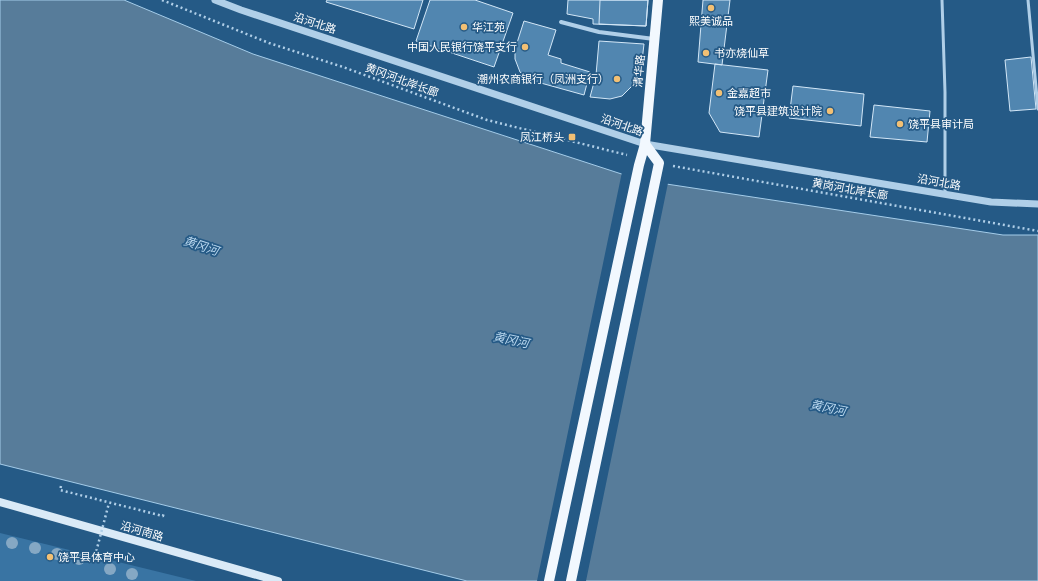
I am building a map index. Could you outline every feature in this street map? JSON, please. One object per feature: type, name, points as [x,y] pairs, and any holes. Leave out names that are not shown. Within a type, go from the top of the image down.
[{"type":"main road","name":"清华路","points":[[549,581],[645,144],[658,0]]},
{"type":"main road","points":[[571,581],[658,166],[645,144]]},
{"type":"main road","name":"沿河南路","points":[[0,502],[278,581]]},
{"type":"street","name":"沿河北路","points":[[216,0],[249,13],[645,144],[991,202],[1038,204]]},
{"type":"street","points":[[561,22],[599,32],[654,39]]},
{"type":"lane","points":[[942,0],[945,92],[945,194]]},
{"type":"lane","points":[[1028,0],[1038,109]]},
{"type":"path","name":"黄冈河北岸长廊","points":[[162,0],[270,43],[343,67],[487,120],[640,162]]},
{"type":"path","name":"黄岗河北岸长廊","points":[[658,166],[1038,231]]},
{"type":"path","points":[[61,486],[60,490],[109,503],[163,516],[164,512]]},
{"type":"path","points":[[95,556],[109,503]]},
{"type":"shaded area","name":"饶平县体育中心","points":[[0,533],[196,581],[0,581]]},
{"type":"water","name":"黄冈河","points":[[0,0],[124,0],[253,54],[640,180],[1003,235],[1038,235],[1038,581],[467,581],[0,464]]},
{"type":"pier","points":[[622,172],[640,178],[668,183],[586,581],[537,581]]},
{"type":"building","points":[[327,0],[423,0],[414,29],[326,2]]},
{"type":"building","name":"华江苑","points":[[430,0],[475,0],[513,13],[494,67],[416,41]]},
{"type":"building","points":[[568,0],[648,0],[646,26],[593,24],[593,19],[567,14]]},
{"type":"building","points":[[600,0],[648,0],[646,26],[599,24]]},
{"type":"building","points":[[703,0],[730,0],[722,65],[698,62]]},
{"type":"building","points":[[524,21],[556,30],[548,55],[561,59],[561,63],[590,72],[584,95],[530,80],[520,72],[515,59],[515,49]]},
{"type":"building","points":[[599,41],[644,44],[640,78],[622,96],[610,99],[590,97],[596,75]]},
{"type":"building","points":[[1031,57],[1036,109],[1010,111],[1005,60]]},
{"type":"building","points":[[715,64],[768,70],[759,137],[720,132],[709,113]]},
{"type":"building","points":[[793,86],[864,94],[861,126],[789,118]]},
{"type":"building","points":[[874,105],[930,111],[927,142],[870,137]]},
{"type":"place","name":"熙美诚品","points":[[711,8]]},
{"type":"place","name":"华江苑","points":[[464,27]]},
{"type":"place","name":"中国人民银行饶平支行","points":[[525,47]]},
{"type":"place","name":"书亦烧仙草","points":[[706,53]]},
{"type":"place","name":"潮州农商银行（凤洲支行）","points":[[617,79]]},
{"type":"place","name":"金嘉超市","points":[[719,93]]},
{"type":"place","name":"饶平县建筑设计院","points":[[830,111]]},
{"type":"place","name":"饶平县审计局","points":[[900,124]]},
{"type":"place","name":"凤江桥头","points":[[572,137]]},
{"type":"place","name":"饶平县体育中心","points":[[50,557]]}]
